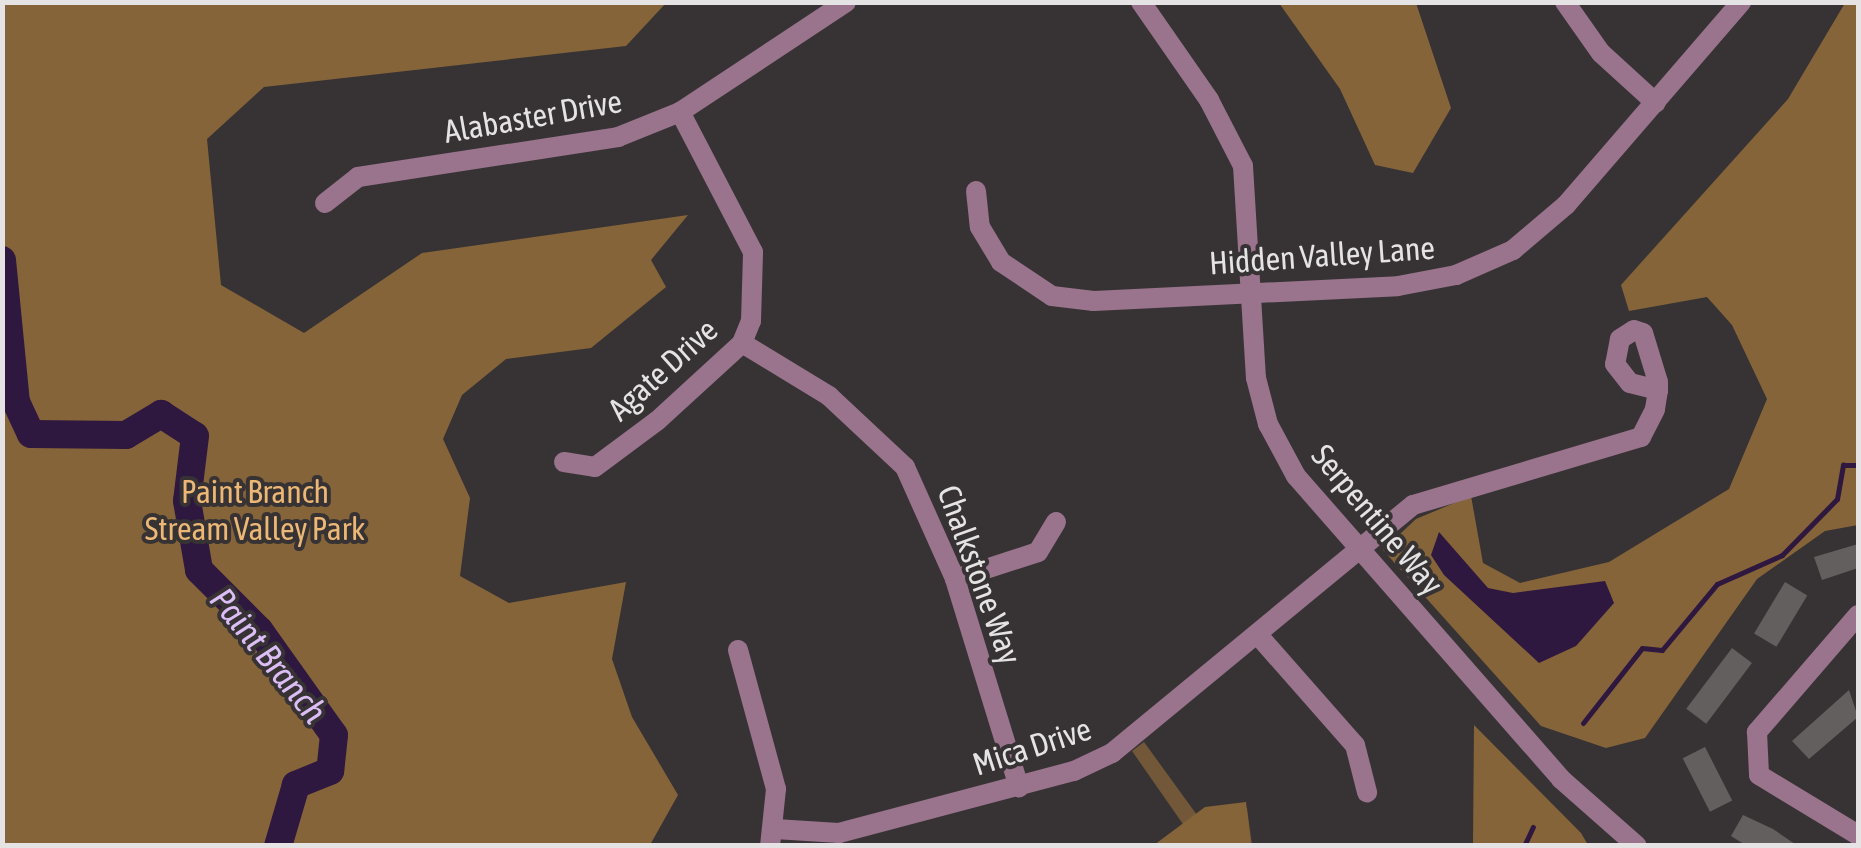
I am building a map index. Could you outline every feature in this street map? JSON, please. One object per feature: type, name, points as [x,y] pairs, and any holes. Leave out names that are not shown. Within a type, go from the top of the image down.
[{"type":"street","name":"Alabaster Drive","points":[[324,203],[358,177],[618,138],[680,112],[846,2]]},
{"type":"street","name":"Serpentine Way","points":[[1141,2],[1209,100],[1243,166],[1251,292],[1268,424],[1296,476],[1561,779],[1637,846]]},
{"type":"street","points":[[1565,2],[1601,53],[1656,103]]},
{"type":"street","name":"Hidden Valley Lane","points":[[976,191],[980,227],[1001,262],[1052,296],[1398,286],[1486,263],[1566,205],[1741,2]]},
{"type":"street","name":"Agate Drive","points":[[564,462],[595,468],[742,343],[757,285],[754,252],[680,112]]},
{"type":"street","name":"Chalkstone Way","points":[[742,343],[830,396],[905,467],[955,579],[1018,786]]},
{"type":"street","name":"Mica Drive","points":[[772,837],[839,833],[1018,786],[1112,753],[1258,634],[1356,547],[1441,491],[1626,446],[1652,416],[1658,390]]},
{"type":"street","points":[[955,579],[1038,552],[1056,522]]},
{"type":"street","points":[[1858,616],[1757,732],[1759,774],[1858,834]]},
{"type":"street","points":[[1258,634],[1355,745],[1367,792]]},
{"type":"street","points":[[738,650],[773,773],[772,837]]},
{"type":"shaded area","points":[[1439,532],[1488,588],[1513,593],[1605,581],[1614,603],[1576,646],[1539,663],[1444,575],[1431,555]]},
{"type":"shaded area","points":[[1144,742],[1197,815],[1247,808],[1252,845],[1166,845],[1185,827],[1132,751]]},
{"type":"green space","name":"Paint Branch Stream Valley Park","points":[[2,3],[666,3],[626,46],[264,87],[207,139],[221,285],[304,333],[422,253],[688,215],[651,260],[666,287],[591,348],[506,359],[462,395],[443,439],[470,498],[460,576],[509,603],[626,582],[612,659],[632,717],[678,795],[650,845],[3,845]]},
{"type":"green space","points":[[1279,3],[1416,3],[1451,108],[1413,173],[1375,165],[1340,89]]},
{"type":"green space","points":[[1845,3],[1858,3],[1858,525],[1825,531],[1757,579],[1645,738],[1606,748],[1541,726],[1383,550],[1416,519],[1471,496],[1483,563],[1520,583],[1609,562],[1729,489],[1767,399],[1732,325],[1707,297],[1629,311],[1621,285],[1788,99]]},
{"type":"green space","points":[[1474,725],[1581,833],[1588,845],[1473,845]]},
{"type":"green space","points":[[1246,802],[1251,845],[1154,845],[1205,807]]},
{"type":"building","points":[[1858,544],[1858,568],[1822,580],[1814,557]]},
{"type":"building","points":[[1785,582],[1807,595],[1776,647],[1754,633]]},
{"type":"building","points":[[1732,648],[1752,663],[1706,724],[1686,709]]},
{"type":"building","points":[[1849,690],[1858,717],[1809,759],[1792,741]]},
{"type":"building","points":[[1705,747],[1732,800],[1710,812],[1683,758]]},
{"type":"building","points":[[1743,815],[1798,846],[1747,846],[1731,836]]},
{"type":"waterway","name":"Paint Branch","points":[[2,260],[16,402],[31,434],[126,435],[161,414],[195,436],[187,501],[199,570],[259,630],[334,735],[330,771],[296,785],[278,846]]},
{"type":"waterway","points":[[1583,723],[1642,648],[1662,650],[1717,584],[1782,555],[1837,499],[1843,465],[1858,465]]},
{"type":"waterway","points":[[1524,846],[1533,827]]}]
